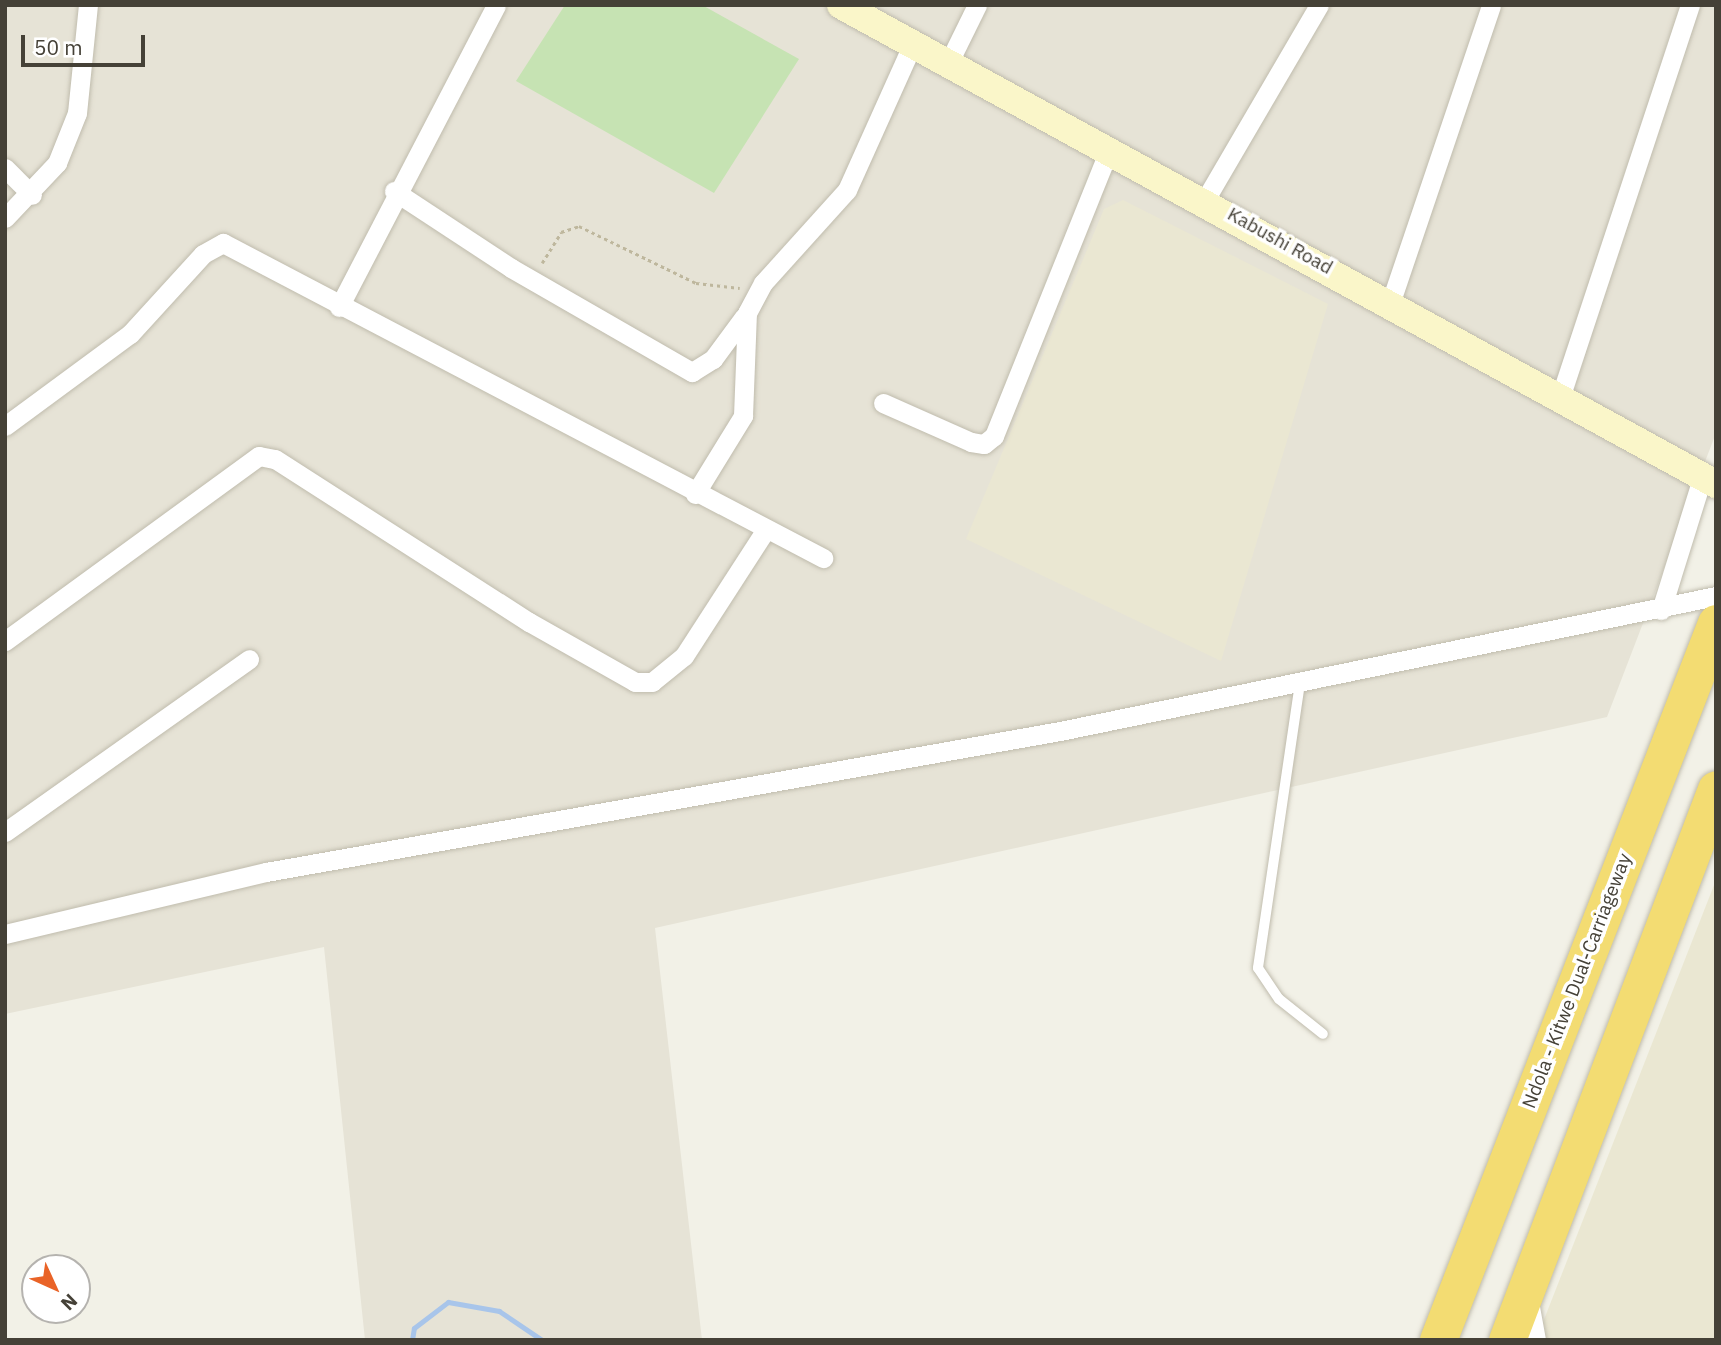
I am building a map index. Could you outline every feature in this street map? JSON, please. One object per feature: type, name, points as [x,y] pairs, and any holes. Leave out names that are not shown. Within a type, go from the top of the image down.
[{"type":"highway","name":"Ndola - Kitwe Dual-Carriageway","points":[[1438,1340],[1716,623]]},
{"type":"highway","points":[[1507,1340],[1716,789]]},
{"type":"main road","name":"Kabushi Road","points":[[841,5],[1391,301],[1559,401],[1709,481]]},
{"type":"street","points":[[5,218],[32,195],[57,163],[77,113],[88,5]]},
{"type":"street","points":[[339,307],[394,191],[496,5]]},
{"type":"street","points":[[949,62],[977,5]]},
{"type":"street","points":[[1205,200],[1319,5]]},
{"type":"street","points":[[1391,301],[1491,5]]},
{"type":"street","points":[[1559,401],[1690,5]]},
{"type":"street","points":[[394,191],[532,280],[692,372],[713,359],[747,313],[763,283],[847,190],[913,43]]},
{"type":"street","points":[[883,403],[971,442],[984,444],[994,436],[1110,148]]},
{"type":"street","points":[[5,168],[32,195]]},
{"type":"street","points":[[5,426],[139,327],[212,245],[223,243],[765,531],[823,558]]},
{"type":"street","points":[[695,494],[743,416],[747,313]]},
{"type":"street","points":[[5,641],[259,456],[299,473],[529,622],[635,682],[652,681],[684,656],[765,531]]},
{"type":"street","points":[[1661,610],[1709,481]]},
{"type":"street","points":[[5,934],[266,872],[675,802],[1300,683],[1661,610],[1716,596]]},
{"type":"street","points":[[5,832],[250,659]]},
{"type":"street","points":[[1527,1288],[1535,1340]]},
{"type":"lane","points":[[1300,683],[1258,968],[1279,999],[1323,1034]]},
{"type":"path","points":[[532,280],[570,225],[696,283],[740,289],[763,283]]},
{"type":"shaded area","points":[[5,5],[1716,5],[1716,433],[1607,717],[655,928],[702,1340],[365,1340],[324,947],[5,1014]]},
{"type":"shaded area","points":[[1123,200],[1328,304],[1221,661],[966,539],[1104,209]]},
{"type":"shaded area","points":[[1716,880],[1716,1340],[1536,1340]]},
{"type":"green space","points":[[565,5],[702,5],[799,59],[714,193],[516,81]]},
{"type":"waterway","points":[[412,1340],[414,1328],[448,1302],[499,1311],[542,1340]]}]
